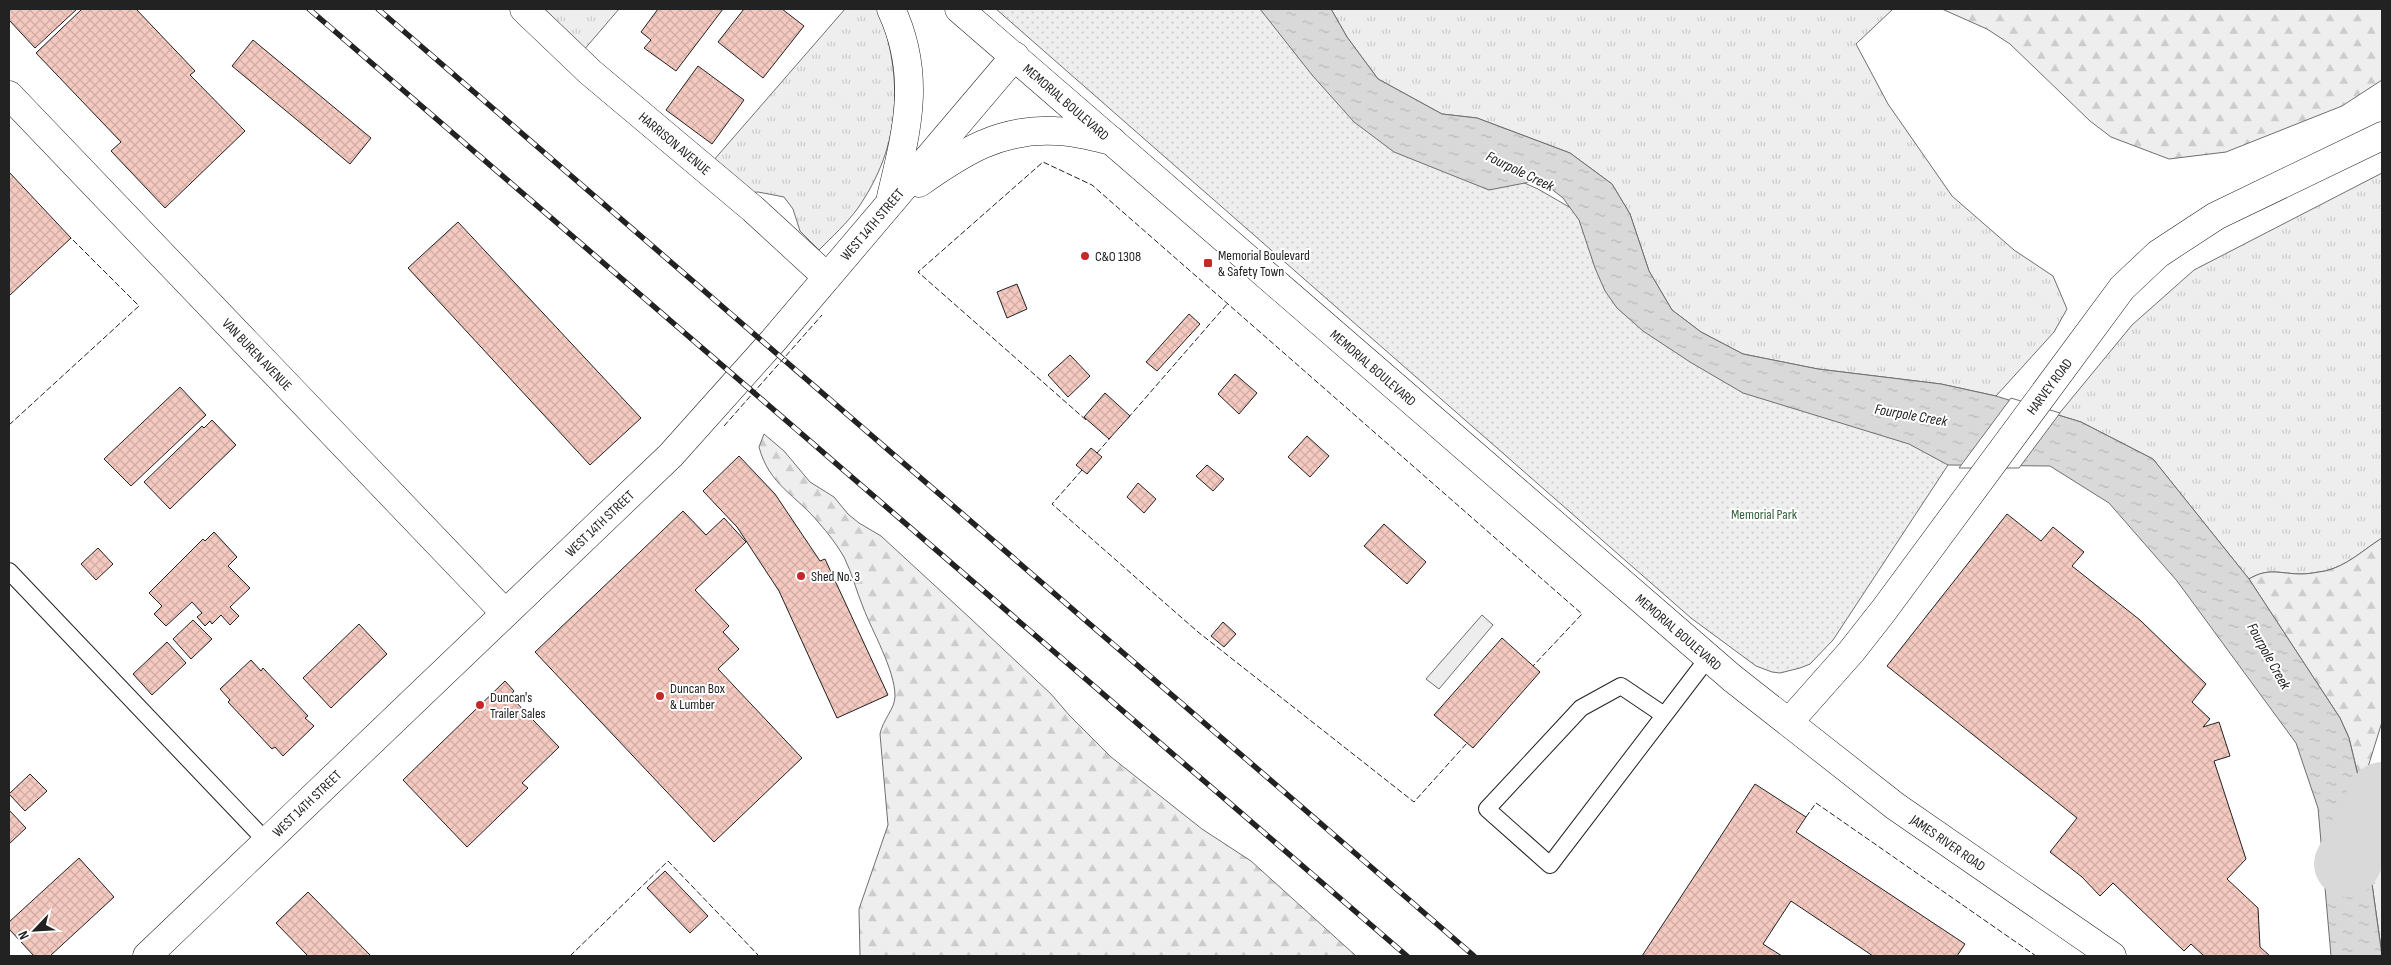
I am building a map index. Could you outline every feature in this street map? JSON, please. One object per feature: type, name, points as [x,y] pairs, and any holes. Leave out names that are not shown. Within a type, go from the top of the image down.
[{"type":"street","name":"HARRISON AVENUE","points":[[524,9],[590,72],[753,209],[827,277]]},
{"type":"street","points":[[889,203],[907,132],[910,93],[906,53],[890,9]]},
{"type":"street","name":"MEMORIAL BOULEVARD","points":[[959,9],[1708,658],[1789,722]]},
{"type":"street","name":"WEST 14TH STREET","points":[[147,956],[672,455],[827,277],[1015,56]]},
{"type":"street","name":"VAN BUREN AVENUE","points":[[9,95],[506,613]]},
{"type":"street","points":[[889,203],[955,158],[992,139],[1024,131],[1057,130],[1113,141]]},
{"type":"street","name":"HARVEY ROAD","points":[[1789,722],[1851,652],[1971,488],[2122,288],[2158,254],[2216,216],[2382,136]]},
{"type":"street","name":"JAMES RIVER ROAD","points":[[1789,722],[1895,806],[2112,956]]},
{"type":"lane","points":[[9,571],[267,842]]},
{"type":"lane","points":[[1664,715],[1621,686],[1581,708],[1486,809],[1550,865],[1708,658]]},
{"type":"green space","points":[[536,9],[619,9],[583,51]]},
{"type":"green space","points":[[845,9],[879,9],[892,61],[895,86],[894,111],[890,136],[873,184],[854,214],[819,250],[800,231],[793,209],[784,197],[758,192],[746,193],[713,161]]},
{"type":"green space","name":"Memorial Park","points":[[996,9],[1285,9],[1461,155],[1538,189],[1583,215],[1654,327],[1963,438],[1948,465],[1833,640],[1810,664],[1800,668],[1780,673],[1756,666],[1691,618]]},
{"type":"green space","points":[[1331,9],[1893,9],[1856,44],[1888,104],[1952,196],[2014,250],[2053,276],[2067,309],[2054,332],[1996,396],[1941,384],[1818,369],[1743,354],[1701,332],[1672,310],[1649,271],[1630,214],[1612,184],[1570,153],[1477,118],[1442,114],[1378,79],[1347,37]]},
{"type":"green space","points":[[1942,9],[2382,9],[2382,80],[2342,106],[2226,152],[2169,159],[2111,137],[2090,121],[2010,44],[1987,29]]},
{"type":"green space","points":[[2382,173],[2382,538],[2348,562],[2333,569],[2305,574],[2269,572],[2249,579],[2153,459],[2081,422],[2058,415],[2132,325],[2194,270]]},
{"type":"green space","points":[[764,434],[784,451],[810,482],[834,497],[848,514],[859,523],[881,536],[970,618],[1051,694],[1111,757],[1202,829],[1251,861],[1356,956],[860,956],[859,909],[888,825],[880,734],[894,701],[894,686],[887,663],[844,557],[810,513],[784,489],[769,471],[759,447]]},
{"type":"green space","points":[[2382,538],[2382,722],[2368,767],[2359,779],[2349,738],[2340,718],[2249,579],[2269,572],[2305,574],[2333,569],[2348,562]]},
{"type":"green space","points":[[2382,853],[2382,954],[2372,884]]},
{"type":"shaded area","points":[[1482,615],[1493,625],[1439,689],[1426,679]]},
{"type":"water","name":"Fourpole Creek","points":[[1260,9],[1331,9],[1347,37],[1378,79],[1442,114],[1477,118],[1570,153],[1612,184],[1630,214],[1649,271],[1672,310],[1701,332],[1743,354],[1818,369],[1941,384],[1996,396],[2081,422],[2153,459],[2249,579],[2340,718],[2349,738],[2366,809],[2372,884],[2382,956],[2331,956],[2318,808],[2296,743],[2177,581],[2109,503],[2050,466],[1948,465],[1909,444],[1743,393],[1690,362],[1643,331],[1617,308],[1605,291],[1595,268],[1579,220],[1563,198],[1545,184],[1530,182],[1489,190],[1394,152],[1354,122],[1312,75]]},
{"type":"pier","points":[[2011,398],[2060,413],[2019,468],[1959,468]]},
{"type":"building","points":[[9,9],[77,9],[35,48],[9,20]]},
{"type":"building","points":[[82,9],[136,9],[195,71],[190,75],[245,131],[165,208],[111,151],[121,142],[36,53]]},
{"type":"building","points":[[658,9],[723,9],[676,71],[644,48],[651,40],[641,32]]},
{"type":"building","points":[[744,9],[782,9],[804,26],[763,78],[718,42]]},
{"type":"building","points":[[253,40],[371,138],[350,164],[232,66]]},
{"type":"building","points":[[698,66],[744,100],[712,144],[666,110]]},
{"type":"building","points":[[9,172],[71,238],[9,296]]},
{"type":"building","points":[[458,222],[641,418],[590,465],[408,268]]},
{"type":"building","points":[[1017,284],[1027,309],[1007,318],[997,292]]},
{"type":"building","points":[[1189,314],[1200,324],[1157,371],[1146,362]]},
{"type":"building","points":[[1070,355],[1090,376],[1068,397],[1048,375]]},
{"type":"building","points":[[1235,374],[1257,393],[1239,414],[1218,394]]},
{"type":"building","points":[[180,387],[206,415],[131,486],[104,459]]},
{"type":"building","points":[[1105,393],[1130,416],[1109,439],[1084,417]]},
{"type":"building","points":[[212,420],[236,445],[170,509],[144,482],[202,426],[204,428]]},
{"type":"building","points":[[1307,436],[1329,456],[1310,477],[1288,457]]},
{"type":"building","points":[[1091,448],[1102,457],[1087,474],[1076,465]]},
{"type":"building","name":"Shed No. 3","points":[[739,456],[775,494],[820,561],[825,559],[888,695],[837,718],[779,591],[737,527],[703,491]]},
{"type":"building","points":[[1207,465],[1224,479],[1213,491],[1196,476]]},
{"type":"building","points":[[1138,483],[1156,499],[1144,513],[1127,497]]},
{"type":"building","name":"Duncan Box & Lumber","points":[[683,511],[706,535],[724,518],[746,542],[695,590],[729,626],[723,632],[739,649],[718,669],[802,758],[714,842],[535,652]]},
{"type":"building","points":[[2007,514],[2041,541],[2053,527],[2084,552],[2072,566],[2140,620],[2206,684],[2192,702],[2210,719],[2203,727],[2219,722],[2230,756],[2214,761],[2246,859],[2227,879],[2258,908],[2260,947],[2270,956],[2204,956],[2191,944],[2184,951],[2113,883],[2100,896],[2082,877],[2050,852],[2077,818],[1887,666]]},
{"type":"building","points":[[1384,524],[1426,562],[1407,584],[1364,546]]},
{"type":"building","points":[[214,532],[237,557],[228,566],[250,588],[230,607],[239,616],[230,625],[221,615],[212,624],[210,621],[205,626],[197,617],[202,613],[192,602],[166,626],[154,614],[162,606],[149,593],[203,539],[205,541]]},
{"type":"building","points":[[98,548],[113,564],[96,580],[81,564]]},
{"type":"building","points":[[193,620],[212,639],[191,659],[173,639]]},
{"type":"building","points":[[1223,622],[1236,634],[1224,647],[1211,636]]},
{"type":"building","points":[[359,624],[387,654],[331,708],[303,678]]},
{"type":"building","points":[[1502,638],[1540,672],[1473,748],[1434,715]]},
{"type":"building","points":[[167,642],[186,663],[152,695],[133,674]]},
{"type":"building","points":[[251,660],[261,671],[263,668],[308,716],[305,718],[314,726],[283,756],[275,747],[272,749],[228,702],[230,700],[220,689]]},
{"type":"building","points":[[505,681],[514,691],[510,696],[559,747],[522,783],[528,788],[467,847],[403,780]]},
{"type":"building","points":[[30,774],[47,791],[25,811],[9,794]]},
{"type":"building","points":[[1755,784],[1806,817],[1796,832],[1965,944],[1957,956],[1873,956],[1791,901],[1763,944],[1782,956],[1642,956]]},
{"type":"building","points":[[9,810],[26,828],[9,844]]},
{"type":"building","points":[[79,858],[114,897],[50,956],[34,956],[9,929],[9,922]]},
{"type":"building","points":[[665,871],[708,916],[690,933],[647,888]]},
{"type":"building","points":[[308,892],[371,956],[308,956],[276,923]]},
{"type":"waterway","points":[[2347,864],[2382,795]]},
{"type":"railway","points":[[309,9],[1407,956]]},
{"type":"railway","points":[[378,9],[1474,956]]},
{"type":"fence","points":[[1086,420],[918,272],[1043,162],[1092,185],[1582,614],[1533,666]]},
{"type":"fence","points":[[9,425],[139,306],[71,238]]},
{"type":"fence","points":[[1128,418],[1228,303]]},
{"type":"fence","points":[[724,426],[822,315]]},
{"type":"fence","points":[[1097,453],[1111,437]]},
{"type":"fence","points":[[1082,470],[1052,504],[1198,632],[1414,802],[1467,743]]},
{"type":"fence","points":[[1806,817],[1816,803],[2036,956]]},
{"type":"fence","points":[[570,956],[668,861],[759,956]]},
{"type":"place","name":"C&O 1308","points":[[1085,256]]},
{"type":"place","name":"Memorial Boulevard & Safety Town","points":[[1208,263]]},
{"type":"place","name":"Shed No. 3","points":[[801,576]]},
{"type":"place","name":"Duncan Box & Lumber","points":[[660,696]]},
{"type":"place","name":"Duncan's Trailer Sales","points":[[480,705]]}]
